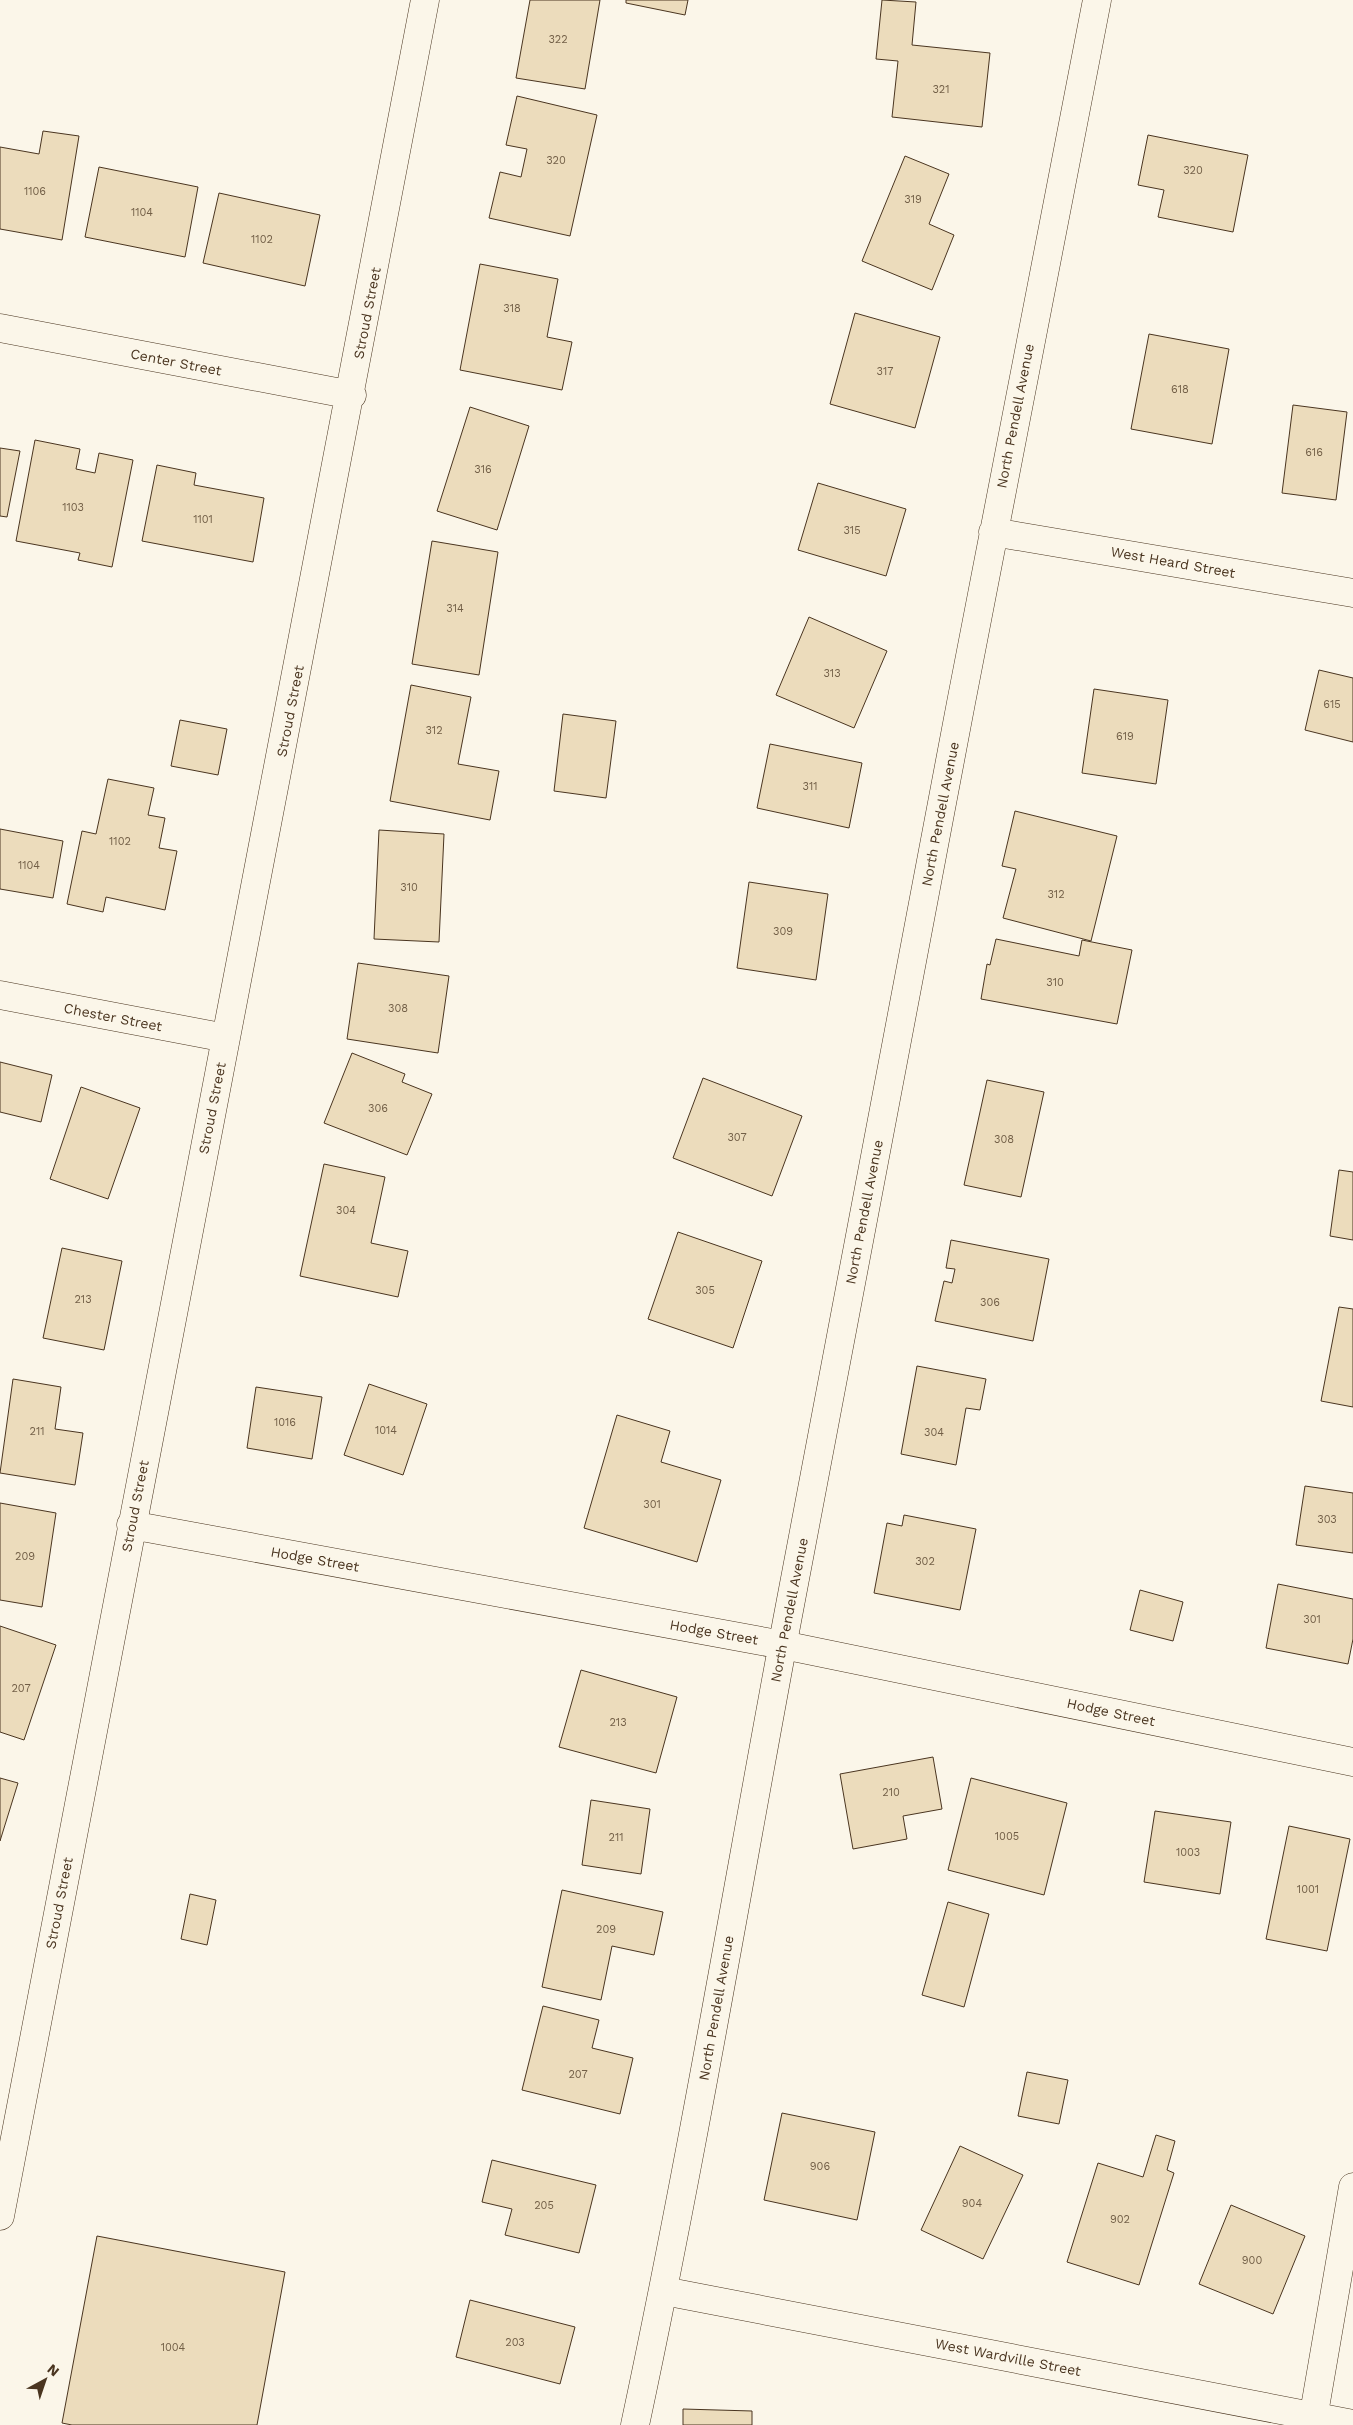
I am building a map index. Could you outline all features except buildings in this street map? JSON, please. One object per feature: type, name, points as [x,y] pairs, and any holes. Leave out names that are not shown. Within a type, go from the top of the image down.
[{"type":"street","name":"Stroud Street","points":[[0,2216],[131,1525],[352,395],[426,0]]},
{"type":"street","name":"North Pendell Avenue","points":[[635,2425],[664,2291],[783,1645],[993,532],[1098,0]]},
{"type":"street","name":"Center Street","points":[[0,328],[352,395]]},
{"type":"street","name":"West Heard Street","points":[[993,532],[1353,593]]},
{"type":"street","name":"Chester Street","points":[[0,995],[226,1038]]},
{"type":"street","name":"Hodge Street","points":[[131,1525],[783,1645],[1353,1762]]},
{"type":"street","points":[[1312,2420],[1353,2187]]},
{"type":"street","name":"West Wardville Street","points":[[664,2291],[1312,2420],[1353,2424]]}]
